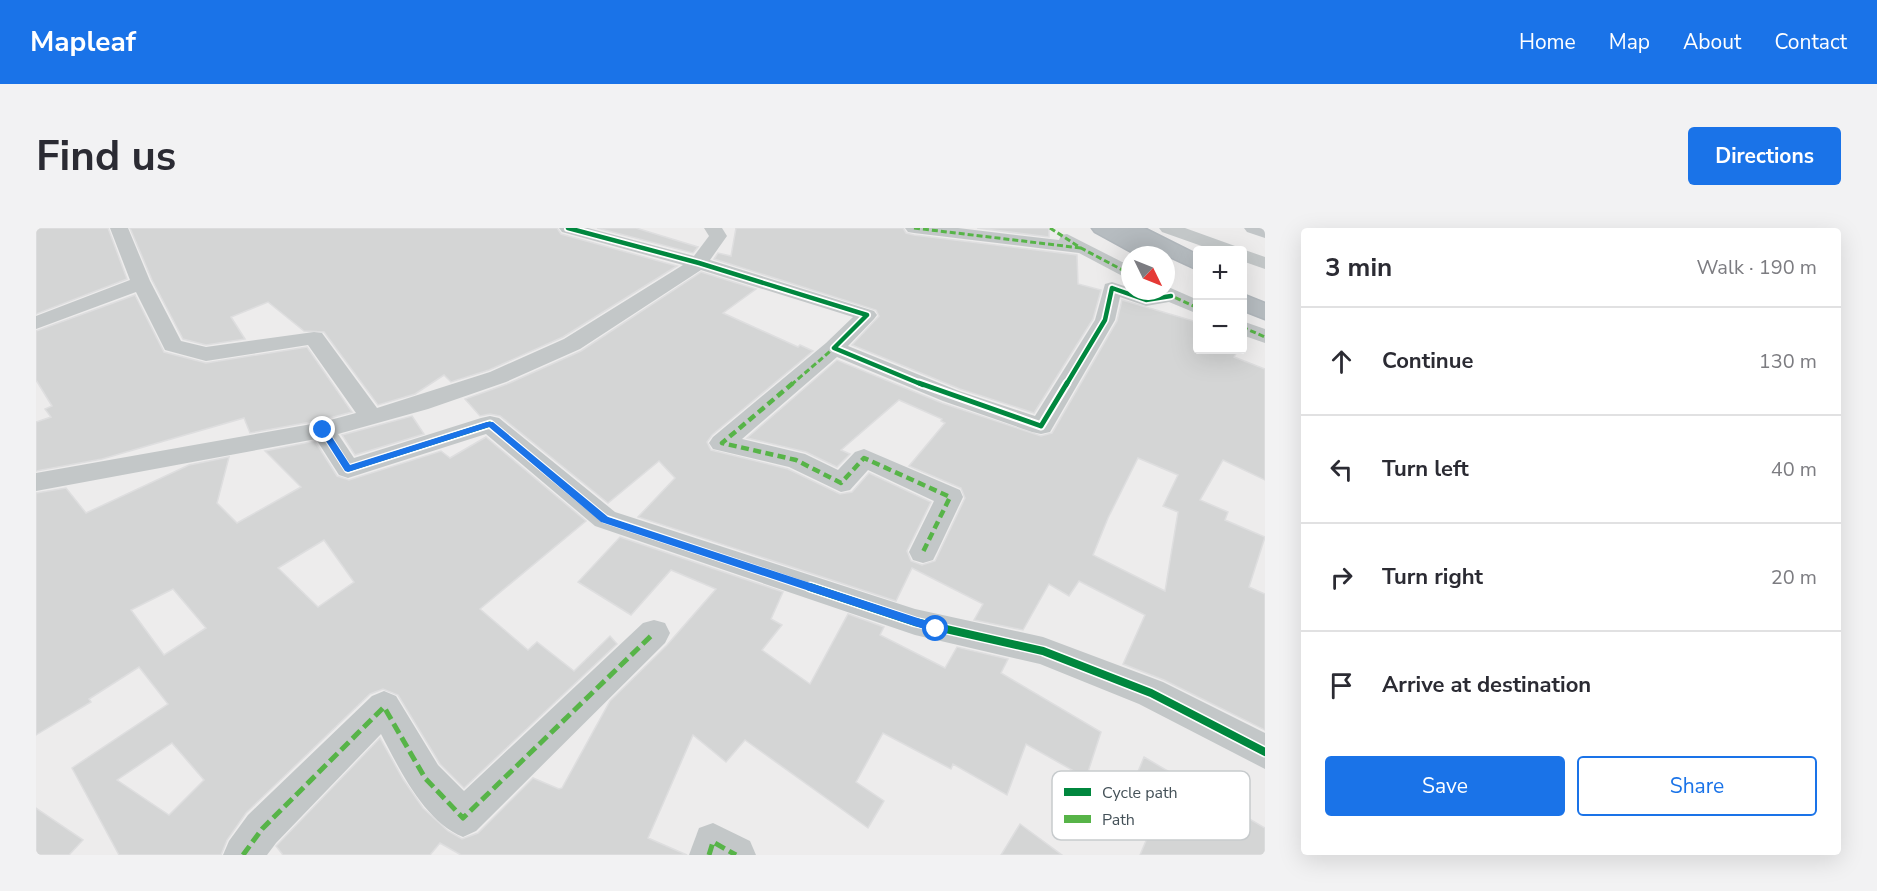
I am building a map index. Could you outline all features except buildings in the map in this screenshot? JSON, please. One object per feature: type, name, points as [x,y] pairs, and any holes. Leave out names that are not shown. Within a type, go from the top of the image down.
[{"type":"highway","points":[[1102,228],[1135,246]]},
{"type":"highway","points":[[1128,228],[1193,262]]},
{"type":"highway","points":[[1175,267],[1193,276]]},
{"type":"highway","points":[[1247,289],[1265,298]]},
{"type":"highway","points":[[1247,303],[1265,312]]},
{"type":"main road","points":[[1254,228],[1265,231]]},
{"type":"street","points":[[119,228],[141,283],[173,345],[206,354],[314,339],[372,418]]},
{"type":"street","points":[[568,228],[699,263],[867,315],[834,348],[722,443],[796,460],[841,483],[864,458],[950,497],[923,552]]},
{"type":"street","points":[[36,482],[323,430],[420,405],[498,377],[572,344],[699,263],[718,236],[713,228]]},
{"type":"street","points":[[914,228],[1082,248]]},
{"type":"street","points":[[1050,228],[1121,269]]},
{"type":"street","points":[[1168,228],[1218,246]]},
{"type":"street","points":[[1247,257],[1265,263]]},
{"type":"street","points":[[36,323],[141,283]]},
{"type":"street","points":[[834,348],[951,396],[1041,426],[1105,320],[1112,288],[1121,291]]},
{"type":"street","points":[[1175,298],[1193,306]]},
{"type":"street","points":[[1247,329],[1265,337]]},
{"type":"street","points":[[323,430],[348,469],[490,424],[604,519],[926,626],[1043,651],[1151,693],[1265,752]]},
{"type":"street","points":[[243,855],[262,829],[384,707],[425,778],[463,818],[654,633]]},
{"type":"street","points":[[709,855],[713,842],[736,855]]},
{"type":"marked path","points":[[914,228],[1081,248]]},
{"type":"marked path","points":[[1050,228],[1121,269]]},
{"type":"marked path","points":[[1175,298],[1193,306]]},
{"type":"marked path","points":[[1247,329],[1265,337]]},
{"type":"marked path","points":[[834,348],[722,443],[796,460],[841,483],[864,458],[950,497],[923,552]]},
{"type":"marked path","points":[[243,855],[262,829],[384,707],[425,778],[463,818],[654,633]]},
{"type":"marked path","points":[[709,855],[713,842],[736,855]]},
{"type":"cycle path","points":[[568,228],[699,263],[867,315],[834,348],[951,396],[1041,426],[1105,320],[1112,288],[1121,291]]},
{"type":"cycle path","points":[[323,430],[348,469],[490,424],[605,519],[915,622],[1043,651],[1151,693],[1265,752]]},
{"type":"route","points":[[323,430],[348,469],[490,424],[604,519],[936,629]]}]
